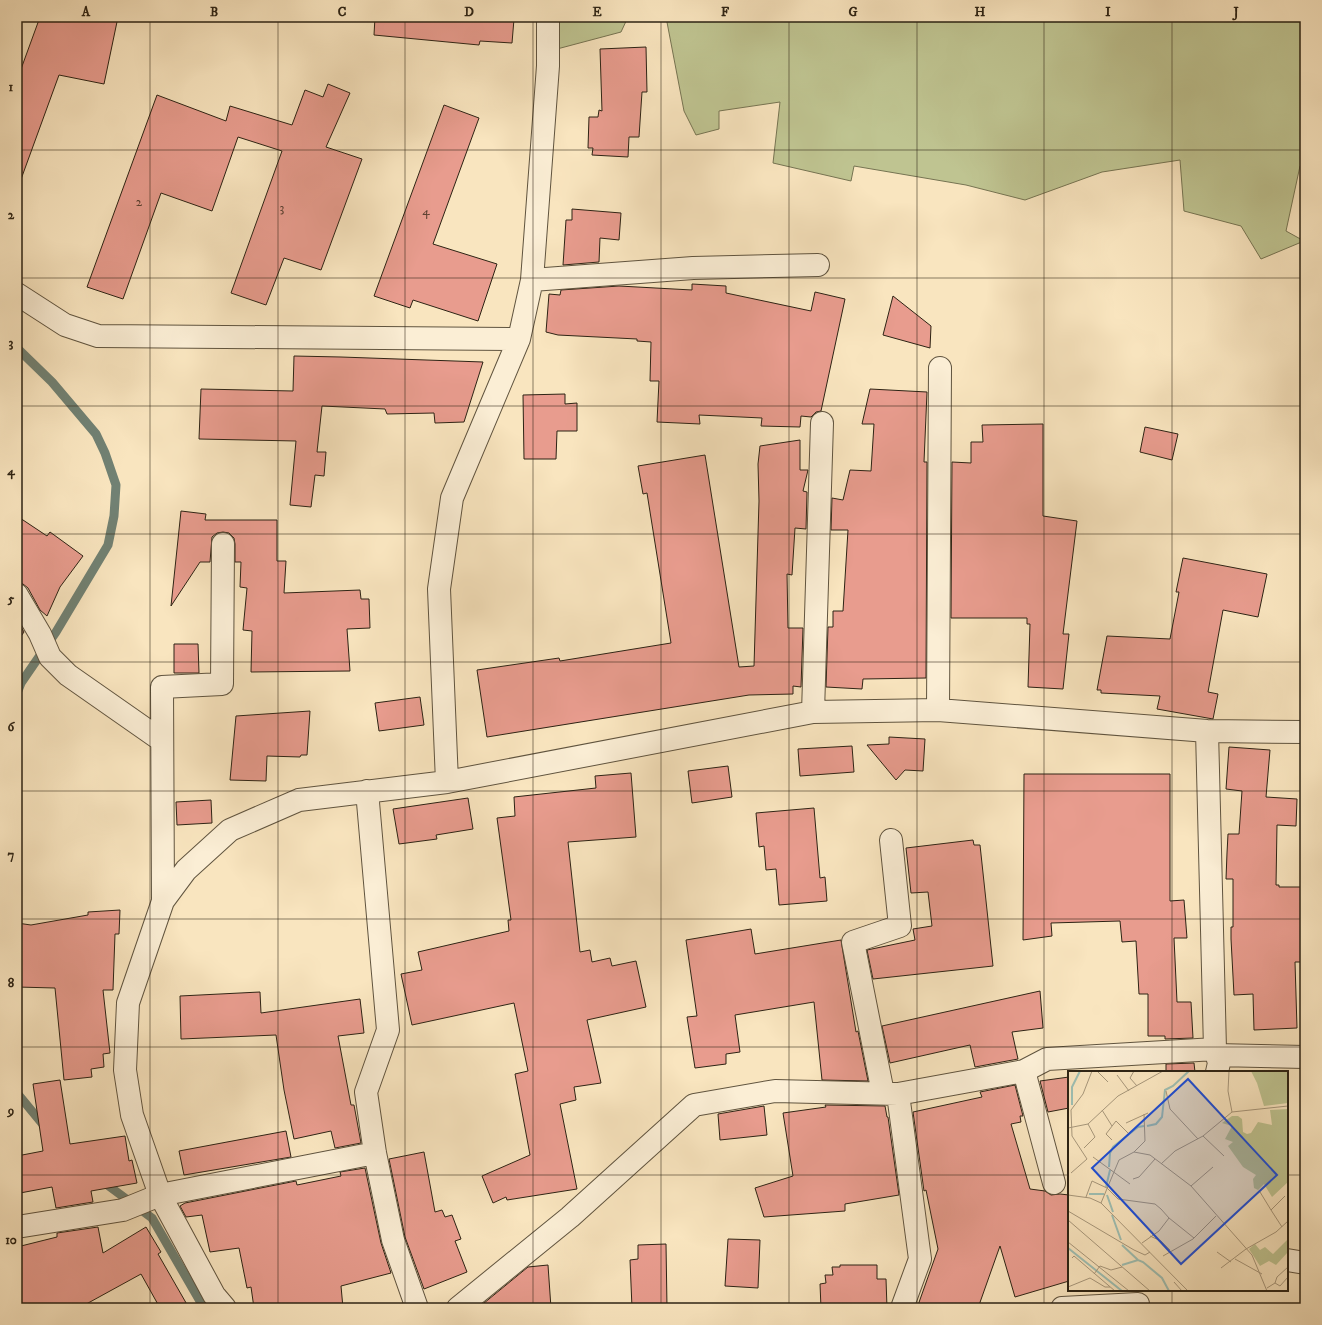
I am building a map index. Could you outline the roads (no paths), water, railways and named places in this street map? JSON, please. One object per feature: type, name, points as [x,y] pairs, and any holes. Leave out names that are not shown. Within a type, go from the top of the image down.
[{"type":"street","points":[[447,782],[439,590],[452,498],[519,339],[532,280],[548,66],[548,17]]},
{"type":"street","points":[[532,280],[693,268],[818,265]]},
{"type":"street","points":[[17,294],[65,325],[98,336],[519,339]]},
{"type":"street","points":[[938,710],[940,368]]},
{"type":"street","points":[[813,712],[822,423]]},
{"type":"street","points":[[163,901],[161,740],[162,687],[222,684],[223,544]]},
{"type":"street","points":[[17,595],[40,634],[50,657],[68,675],[161,740]]},
{"type":"street","points":[[225,1308],[214,1295],[160,1195],[132,1115],[126,1070],[128,1003],[163,901],[186,870],[230,830],[299,800],[447,782],[813,712],[938,710],[1207,731],[1305,732]]},
{"type":"street","points":[[1207,731],[1216,1059]]},
{"type":"street","points":[[367,791],[388,1030],[366,1092],[375,1153],[393,1240],[418,1308]]},
{"type":"street","points":[[891,840],[900,926],[853,942],[891,1094],[920,1259],[902,1308]]},
{"type":"street","points":[[458,1308],[570,1217],[694,1105],[775,1092],[891,1094],[1024,1071],[1047,1058],[1216,1059],[1305,1057]]},
{"type":"street","points":[[1024,1071],[1054,1183]]},
{"type":"street","points":[[17,1227],[123,1210],[160,1195],[375,1153]]},
{"type":"street","points":[[1288,1260],[1305,1262]]},
{"type":"street","points":[[1062,1308],[1141,1301]]},
{"type":"waterway","points":[[17,348],[52,382],[96,434],[105,453],[116,485],[114,516],[108,545],[56,632],[21,683],[17,693]]},
{"type":"waterway","points":[[17,1093],[45,1127]]},
{"type":"waterway","points":[[102,1181],[152,1218],[204,1308]]}]
